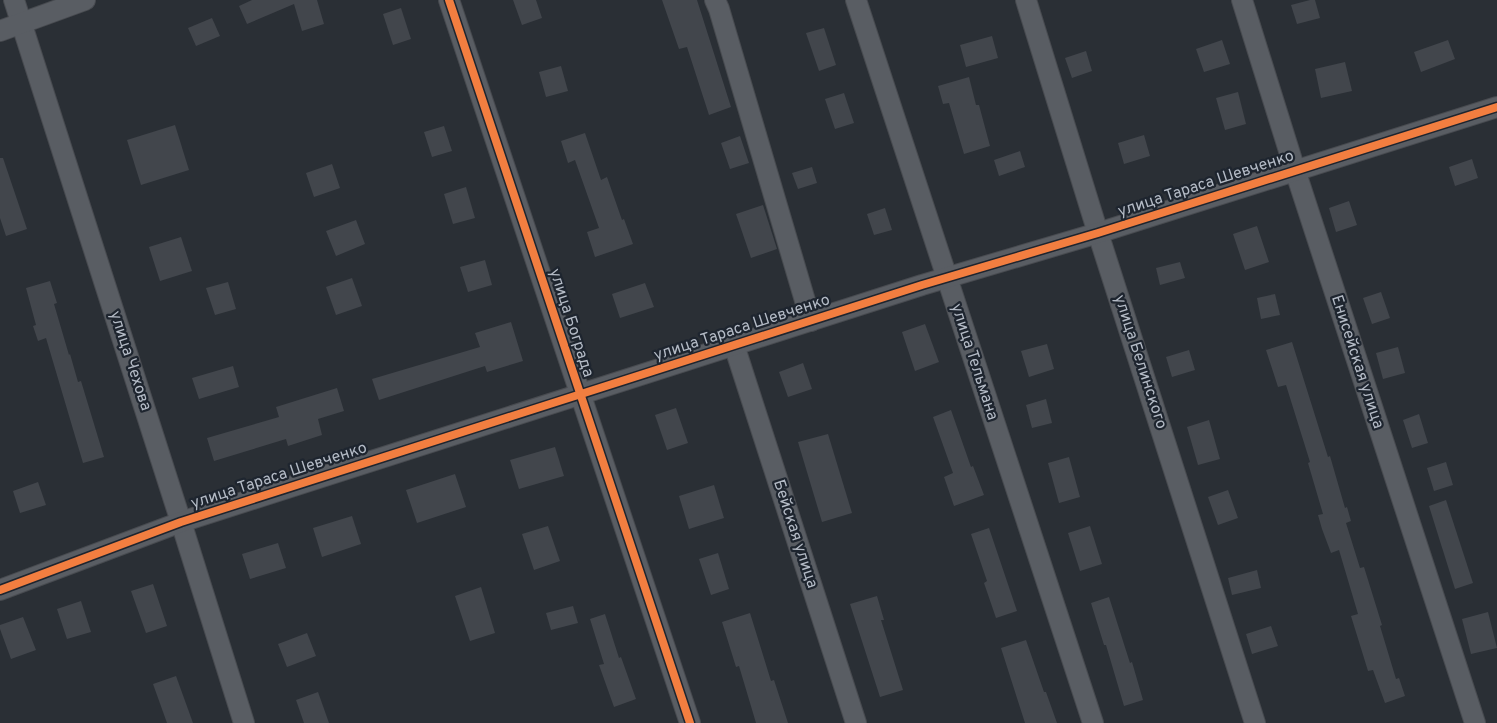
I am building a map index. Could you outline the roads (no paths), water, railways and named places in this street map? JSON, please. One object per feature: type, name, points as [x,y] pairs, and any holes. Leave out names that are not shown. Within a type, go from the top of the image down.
[{"type":"street","name":"улица Чехова","points":[[14,0],[244,723]]},
{"type":"street","points":[[0,31],[85,0]]},
{"type":"street","name":"улица Бограда","points":[[449,0],[690,723]]},
{"type":"street","points":[[715,0],[811,321]]},
{"type":"street","name":"улица Тельмана","points":[[856,0],[1093,723]]},
{"type":"street","name":"улица Белинского","points":[[1026,0],[1098,233],[1256,723]]},
{"type":"street","name":"Енисейская улица","points":[[1242,0],[1475,723]]},
{"type":"street","name":"улица Тараса Шевченко","points":[[0,590],[181,522],[946,277],[1098,233],[1497,107]]},
{"type":"street","name":"Бейская улица","points":[[734,345],[856,723]]}]
